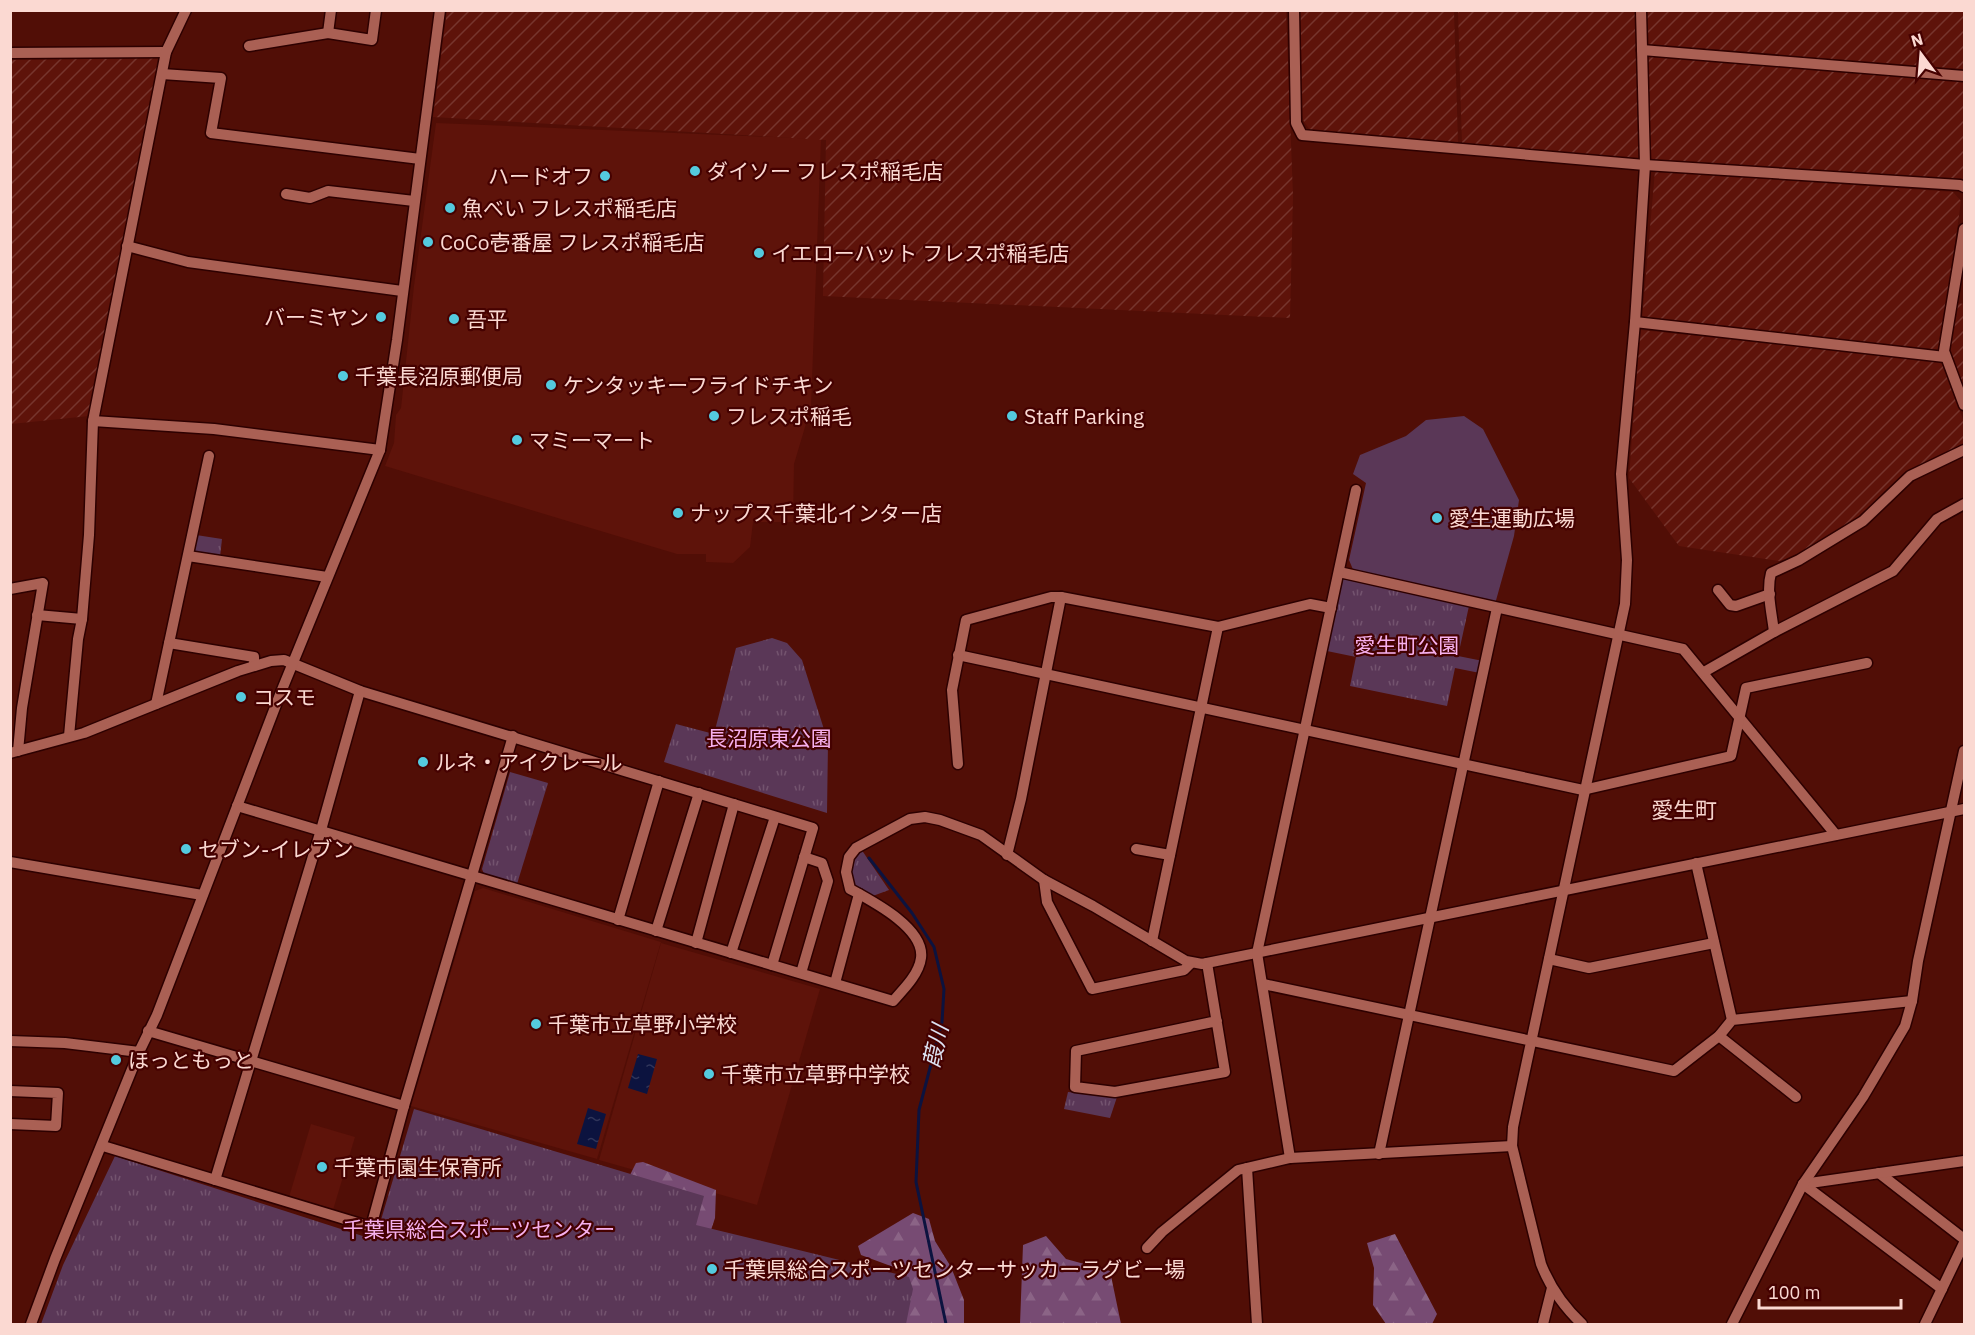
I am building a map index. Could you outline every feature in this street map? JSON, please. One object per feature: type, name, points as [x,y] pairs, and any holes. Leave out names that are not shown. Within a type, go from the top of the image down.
[{"type":"street","points":[[69,736],[89,535],[93,421],[166,52],[186,10]]},
{"type":"street","points":[[328,33],[331,10]]},
{"type":"street","points":[[249,46],[328,33],[372,40],[376,10]]},
{"type":"street","points":[[31,1324],[55,1258],[103,1146],[139,1052],[157,1015],[292,663],[380,450],[440,10]]},
{"type":"street","points":[[1294,10],[1296,123],[1302,135],[1645,165],[1948,184],[1965,187]]},
{"type":"street","points":[[1582,1324],[1548,1282],[1536,1251],[1512,1146],[1513,1127],[1624,604],[1626,576],[1622,474],[1645,165],[1641,10]]},
{"type":"street","points":[[1642,50],[1965,76]]},
{"type":"street","points":[[10,53],[166,52]]},
{"type":"street","points":[[162,74],[221,78],[211,133],[420,159]]},
{"type":"street","points":[[286,194],[310,198],[328,191],[414,201]]},
{"type":"street","points":[[1965,229],[1944,351],[1965,405]]},
{"type":"street","points":[[127,246],[188,262],[402,291]]},
{"type":"street","points":[[1953,298],[1965,300]]},
{"type":"street","points":[[1635,322],[1945,357]]},
{"type":"street","points":[[93,421],[214,429],[380,450]]},
{"type":"street","points":[[1774,632],[1769,580],[1771,573],[1799,560],[1863,521],[1910,476],[1965,450]]},
{"type":"street","points":[[156,704],[209,456]]},
{"type":"street","points":[[1290,1158],[1257,953],[1356,490]]},
{"type":"street","points":[[1704,672],[1774,632],[1893,571],[1937,519],[1965,504]]},
{"type":"street","points":[[188,556],[327,577]]},
{"type":"street","points":[[1338,572],[1683,649],[1836,835]]},
{"type":"street","points":[[10,589],[44,583],[14,752],[84,733],[254,666],[284,660],[360,691],[813,828],[772,965]]},
{"type":"street","points":[[1718,590],[1730,605],[1736,606],[1770,594]]},
{"type":"street","points":[[958,764],[952,690],[966,620],[1051,597],[1218,627],[1310,604],[1331,608]]},
{"type":"street","points":[[1007,855],[1021,799],[1061,597]]},
{"type":"street","points":[[1379,1154],[1497,608]]},
{"type":"street","points":[[38,615],[82,619]]},
{"type":"street","points":[[1152,941],[1218,627]]},
{"type":"street","points":[[170,643],[254,657],[254,666]]},
{"type":"street","points":[[958,655],[1583,790],[1731,756],[1746,688],[1867,663]]},
{"type":"street","points":[[215,1180],[321,830],[360,691]]},
{"type":"street","points":[[103,1146],[371,1227],[404,1106],[513,736]]},
{"type":"street","points":[[1732,1324],[1803,1184],[1863,1097],[1905,1026],[1965,751]]},
{"type":"street","points":[[618,920],[659,781]]},
{"type":"street","points":[[656,931],[699,793]]},
{"type":"street","points":[[696,943],[734,804]]},
{"type":"street","points":[[237,806],[893,1001],[916,971],[921,960],[921,951],[912,933],[879,904],[850,889],[846,872],[849,857],[856,848],[910,819],[925,817],[939,820],[981,835],[1044,880],[1191,963],[1207,963],[1965,809]]},
{"type":"street","points":[[732,953],[775,817]]},
{"type":"street","points":[[1136,849],[1170,855]]},
{"type":"street","points":[[801,973],[828,881],[822,863],[804,857]]},
{"type":"street","points":[[10,862],[202,895]]},
{"type":"street","points":[[1696,863],[1732,1020]]},
{"type":"street","points":[[1044,880],[1047,902],[1092,989],[1184,970],[1191,963]]},
{"type":"street","points":[[835,983],[859,894]]},
{"type":"street","points":[[1549,958],[1589,968],[1714,943]]},
{"type":"street","points":[[1207,963],[1217,1021],[1225,1072],[1115,1092],[1075,1087],[1076,1051],[1217,1021]]},
{"type":"street","points":[[1263,984],[1674,1071],[1719,1036],[1732,1020],[1912,1001]]},
{"type":"street","points":[[148,1032],[404,1106]]},
{"type":"street","points":[[1719,1036],[1796,1097]]},
{"type":"street","points":[[10,1041],[65,1043],[139,1052]]},
{"type":"street","points":[[10,1091],[58,1093],[56,1126],[10,1124]]},
{"type":"street","points":[[1147,1248],[1162,1232],[1238,1170],[1290,1158],[1512,1146]]},
{"type":"street","points":[[1803,1184],[1965,1161]]},
{"type":"street","points":[[1247,1168],[1257,1324]]},
{"type":"street","points":[[1879,1173],[1965,1239]]},
{"type":"street","points":[[1803,1184],[1942,1289]]},
{"type":"street","points":[[1925,1324],[1965,1244]]},
{"type":"street","points":[[1543,1324],[1552,1288]]},
{"type":"shaded area","points":[[447,11],[1286,11],[1293,196],[1290,318],[823,296],[826,140],[433,117]]},
{"type":"shaded area","points":[[1300,11],[1454,11],[1458,144],[1312,133],[1303,120]]},
{"type":"shaded area","points":[[1458,11],[1636,11],[1641,161],[1462,144]]},
{"type":"shaded area","points":[[1644,11],[1964,11],[1964,69],[1645,45]]},
{"type":"shaded area","points":[[1646,54],[1964,80],[1964,183],[1649,161]]},
{"type":"shaded area","points":[[159,58],[89,416],[11,424],[10,60]]},
{"type":"shaded area","points":[[436,123],[821,139],[811,407],[794,464],[793,522],[753,522],[750,547],[733,563],[706,562],[706,554],[677,554],[385,466],[394,443],[396,415],[401,408],[414,286]]},
{"type":"shaded area","points":[[1655,171],[1953,192],[1961,201],[1940,350],[1642,320]]},
{"type":"shaded area","points":[[1957,303],[1964,304],[1964,387],[1950,351]]},
{"type":"shaded area","points":[[1640,330],[1941,361],[1964,422],[1964,445],[1908,474],[1861,516],[1809,552],[1779,561],[1679,546],[1629,478]]},
{"type":"shaded area","name":"千葉市立草野小学校","points":[[483,888],[661,942],[597,1159],[411,1106],[475,891]]},
{"type":"shaded area","name":"千葉市立草野中学校","points":[[661,943],[820,989],[757,1205],[599,1160]]},
{"type":"shaded area","name":"千葉市園生保育所","points":[[311,1124],[355,1137],[333,1210],[289,1197]]},
{"type":"green space","name":"愛生運動広場","points":[[1464,416],[1483,429],[1519,500],[1514,536],[1495,604],[1354,572],[1349,560],[1366,483],[1353,474],[1360,455],[1406,436],[1426,420]]},
{"type":"green space","points":[[196,535],[222,539],[220,557],[194,553]]},
{"type":"green space","name":"愛生町公園","points":[[1343,579],[1469,606],[1458,656],[1483,661],[1480,673],[1455,668],[1447,706],[1350,686],[1356,657],[1327,651]]},
{"type":"green space","name":"長沼原東公園","points":[[772,638],[787,643],[802,660],[828,742],[827,813],[664,762],[676,724],[714,734],[736,648]]},
{"type":"green space","points":[[510,772],[548,783],[517,884],[484,874],[482,869]]},
{"type":"green space","points":[[861,849],[889,890],[870,897],[856,887],[850,875],[850,869]]},
{"type":"green space","points":[[1068,1092],[1117,1097],[1110,1118],[1064,1109]]},
{"type":"green space","name":"千葉県総合スポーツセンター","points":[[414,1109],[704,1196],[696,1225],[909,1277],[913,1289],[906,1324],[41,1324],[63,1265],[115,1156],[375,1240]]},
{"type":"green space","points":[[643,1162],[716,1190],[715,1218],[708,1239],[601,1324],[628,1179],[636,1163]]},
{"type":"green space","points":[[913,1213],[929,1219],[935,1241],[951,1267],[964,1300],[964,1324],[899,1324],[907,1272],[861,1255],[858,1246]]},
{"type":"green space","points":[[1395,1234],[1437,1314],[1432,1324],[1386,1324],[1373,1305],[1374,1268],[1367,1243]]},
{"type":"green space","points":[[1046,1236],[1066,1259],[1110,1271],[1121,1324],[1020,1324],[1023,1245]]},
{"type":"water","points":[[638,1054],[657,1059],[647,1094],[628,1088]]},
{"type":"water","points":[[588,1108],[606,1114],[596,1149],[577,1144]]},
{"type":"waterway","name":"葭川","points":[[869,858],[912,913],[934,947],[944,989],[942,1022],[919,1110],[916,1182],[946,1324]]},
{"type":"place","name":"ダイソー フレスポ稲毛店","points":[[695,171]]},
{"type":"place","name":"ハードオフ","points":[[605,176]]},
{"type":"place","name":"魚べい フレスポ稲毛店","points":[[450,208]]},
{"type":"place","name":"CoCo壱番屋 フレスポ稲毛店","points":[[428,242]]},
{"type":"place","name":"イエローハット フレスポ稲毛店","points":[[759,253]]},
{"type":"place","name":"バーミヤン","points":[[381,317]]},
{"type":"place","name":"吾平","points":[[454,319]]},
{"type":"place","name":"千葉長沼原郵便局","points":[[343,376]]},
{"type":"place","name":"ケンタッキーフライドチキン","points":[[551,385]]},
{"type":"place","name":"フレスポ稲毛","points":[[714,416]]},
{"type":"place","name":"Staff Parking","points":[[1012,416]]},
{"type":"place","name":"マミーマート","points":[[517,440]]},
{"type":"place","name":"ナップス千葉北インター店","points":[[678,513]]},
{"type":"place","name":"愛生運動広場","points":[[1437,518]]},
{"type":"place","name":"コスモ","points":[[241,697]]},
{"type":"place","name":"ルネ・アイクレール","points":[[423,762]]},
{"type":"place","name":"セブン-イレブン","points":[[186,849]]},
{"type":"place","name":"千葉市立草野小学校","points":[[536,1024]]},
{"type":"place","name":"ほっともっと","points":[[116,1060]]},
{"type":"place","name":"千葉市立草野中学校","points":[[709,1074]]},
{"type":"place","name":"千葉市園生保育所","points":[[322,1167]]},
{"type":"place","name":"千葉県総合スポーツセンターサッカーラグビー場","points":[[712,1269]]},
{"type":"district","name":"愛生町","points":[[1684,809]]}]
